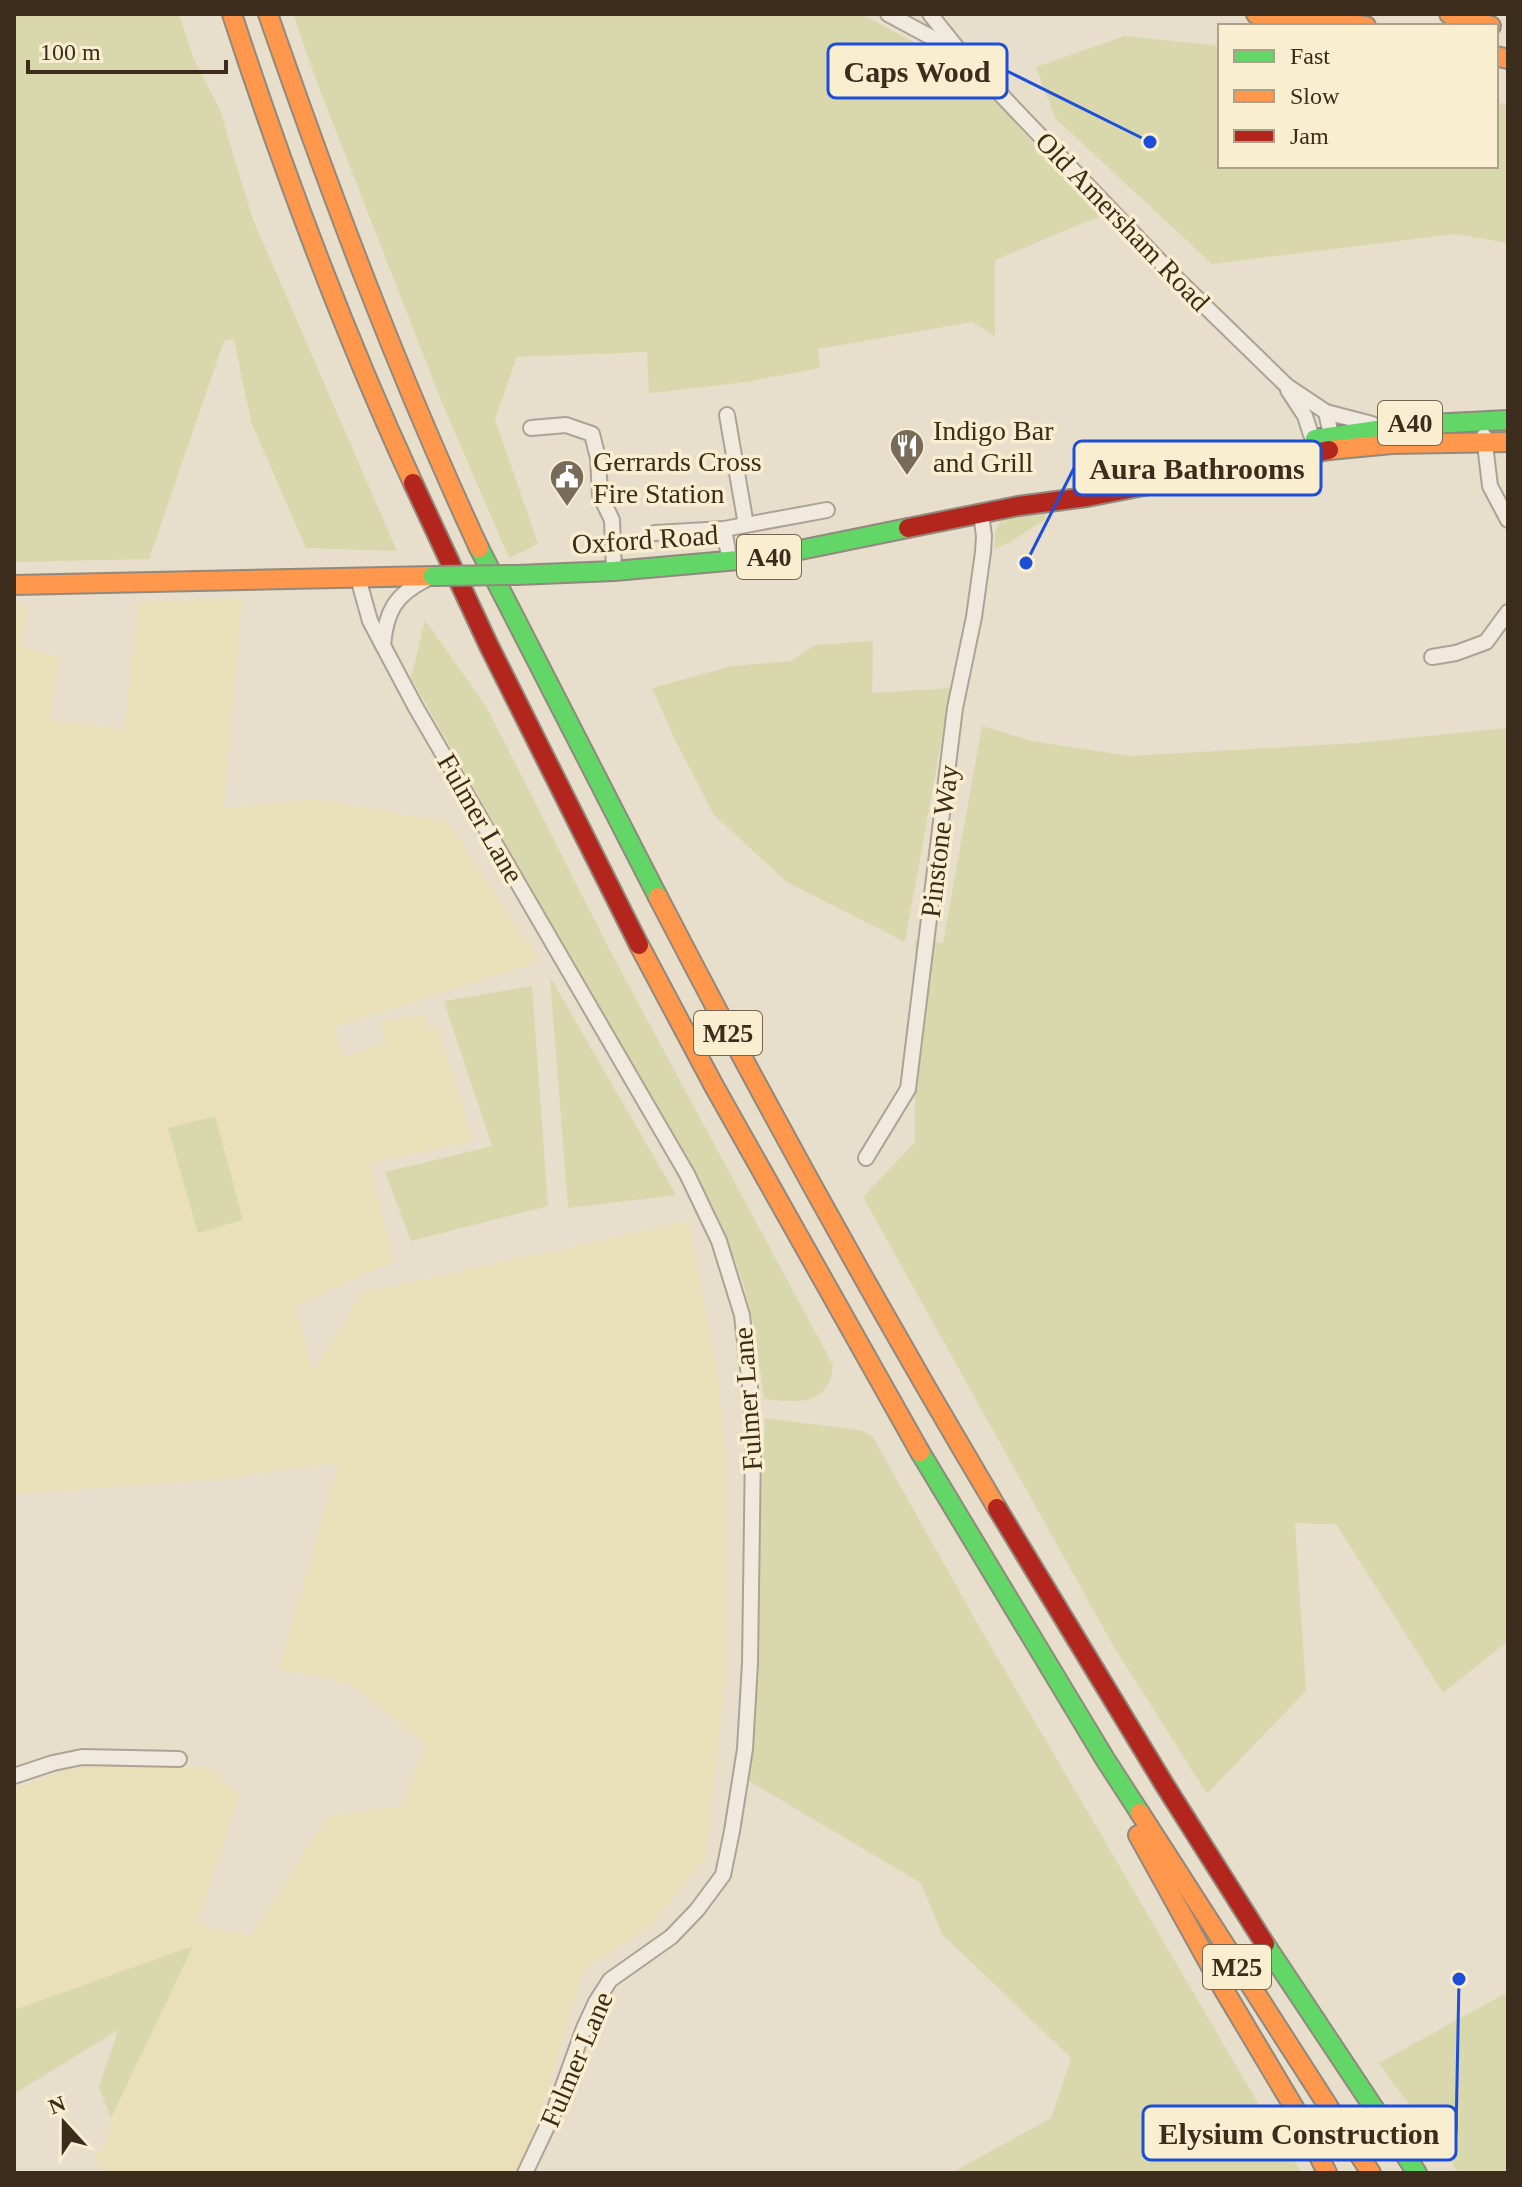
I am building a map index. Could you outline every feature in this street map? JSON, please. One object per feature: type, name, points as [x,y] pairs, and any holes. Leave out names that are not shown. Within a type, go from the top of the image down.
[{"type":"main road","name":"M25","points":[[232,14],[293,190],[364,370],[440,542],[576,823],[714,1086],[909,1434],[1105,1759],[1371,2173]]},
{"type":"main road","name":"M25","points":[[268,14],[361,269],[471,530],[520,632],[745,1063],[947,1426],[1131,1732],[1299,1996],[1417,2173]]},
{"type":"main road","points":[[1256,14],[1348,24]]},
{"type":"main road","points":[[1449,14],[1484,24]]},
{"type":"main road","name":"A40","points":[[1324,444],[1383,427],[1447,421],[1508,420]]},
{"type":"main road","name":"Oxford Road","points":[[14,585],[517,575],[730,562],[1018,506],[1087,497],[1324,444],[1508,442]]},
{"type":"main road","name":"M25","points":[[1105,1759],[1144,1848],[1305,2126],[1327,2173]]},
{"type":"street","name":"Old Amersham Road","points":[[888,14],[962,54]]},
{"type":"street","name":"Old Amersham Road","points":[[930,14],[962,54],[1173,275],[1287,386],[1326,412],[1383,427]]},
{"type":"street","name":"Old Amersham Road","points":[[1287,386],[1324,444]]},
{"type":"street","points":[[1324,444],[1326,412]]},
{"type":"street","points":[[727,415],[746,525]]},
{"type":"street","points":[[1483,420],[1490,486],[1508,520]]},
{"type":"street","points":[[531,428],[566,425],[592,434],[598,458],[600,495],[612,520],[614,571]]},
{"type":"street","points":[[655,533],[724,529],[827,510]]},
{"type":"street","name":"Pinstone Way","points":[[866,1158],[908,1089],[955,708],[974,617],[981,565],[984,536],[981,514]]},
{"type":"street","points":[[724,529],[730,562]]},
{"type":"street","points":[[383,647],[388,614],[396,601],[404,591],[433,576]]},
{"type":"street","name":"Fulmer Lane","points":[[358,578],[370,621],[383,647],[706,1211],[731,1274],[742,1315],[748,1356],[753,1449],[750,1663],[745,1749],[723,1875],[697,1910],[671,1937],[610,1980],[584,2028],[553,2114],[525,2173]]},
{"type":"street","points":[[1432,657],[1470,650],[1486,642],[1508,612]]},
{"type":"street","points":[[14,1776],[82,1757],[179,1759]]},
{"type":"shaded area","points":[[242,598],[224,808],[317,799],[448,822],[540,961],[335,1027],[343,1057],[385,1043],[380,1022],[425,1015],[429,1029],[437,1026],[474,1141],[369,1163],[394,1261],[295,1306],[313,1372],[361,1293],[689,1221],[719,1383],[727,1476],[726,1676],[706,1857],[654,1923],[584,1970],[525,2163],[515,2173],[106,2173],[92,2158],[104,2147],[111,2118],[193,1947],[14,2010],[14,1788],[76,1766],[209,1768],[240,1795],[197,1924],[250,1936],[328,1816],[401,1806],[426,1745],[349,1683],[279,1669],[338,1463],[218,1479],[14,1494],[14,604],[28,604],[22,647],[59,656],[50,719],[124,730],[138,603]]},
{"type":"green space","points":[[14,14],[179,14],[193,57],[220,110],[252,217],[397,551],[306,548],[251,422],[234,339],[224,341],[149,559],[14,562]]},
{"type":"green space","points":[[293,14],[861,14],[968,71],[1100,216],[995,260],[995,336],[972,322],[818,349],[820,368],[747,382],[649,393],[647,352],[517,357],[495,419],[538,544],[509,558],[441,400]]},
{"type":"green space","points":[[1125,36],[1218,46],[1218,168],[1498,168],[1498,102],[1508,105],[1508,243],[1455,234],[1212,264],[1055,118],[1036,67]]},
{"type":"green space","points":[[1046,511],[1045,520],[995,549],[996,529],[1004,519]]},
{"type":"green space","points":[[425,620],[486,706],[615,960],[833,1365],[825,1389],[818,1395],[799,1401],[764,1399],[755,1333],[742,1280],[701,1185],[411,678]]},
{"type":"green space","points":[[873,641],[872,693],[951,688],[905,942],[787,882],[714,815],[652,688],[732,666],[791,661],[815,645]]},
{"type":"green space","points":[[982,726],[1032,741],[1130,756],[1356,743],[1508,728],[1508,1641],[1443,1693],[1336,1524],[1295,1523],[1306,1691],[1207,1794],[1114,1647],[863,1197],[915,1142],[915,940],[943,943]]},
{"type":"green space","points":[[550,977],[676,1195],[568,1208]]},
{"type":"green space","points":[[532,986],[548,1206],[411,1241],[385,1172],[492,1146],[444,1001]]},
{"type":"green space","points":[[215,1116],[243,1220],[198,1233],[168,1128]]},
{"type":"green space","points":[[765,1418],[852,1429],[873,1437],[976,1621],[1286,2151],[1303,2173],[951,2173],[1051,2118],[1071,2058],[942,1934],[921,1883],[749,1781]]},
{"type":"green space","points":[[193,1946],[111,2118],[99,2087],[118,2030],[14,2094],[14,2010]]},
{"type":"green space","points":[[1504,1994],[1508,1996],[1508,2173],[1459,2173],[1379,2063]]},
{"type":"traffic: fast","points":[[1315,439],[1411,425],[1508,420]]},
{"type":"traffic: fast","points":[[517,575],[614,571],[761,558],[908,528]]},
{"type":"traffic: fast","points":[[479,548],[658,897]]},
{"type":"traffic: fast","points":[[433,576],[517,575]]},
{"type":"traffic: fast","points":[[920,1452],[1140,1813]]},
{"type":"traffic: fast","points":[[1265,1944],[1417,2173]]},
{"type":"traffic: slow","points":[[232,14],[316,251],[362,368],[413,483]]},
{"type":"traffic: slow","points":[[268,14],[367,284],[479,548]]},
{"type":"traffic: slow","points":[[1256,14],[1348,24]]},
{"type":"traffic: slow","points":[[1449,14],[1484,24]]},
{"type":"traffic: slow","points":[[1498,56],[1508,59]]},
{"type":"traffic: slow","points":[[1329,450],[1392,444],[1508,442]]},
{"type":"traffic: slow","points":[[14,585],[433,576]]},
{"type":"traffic: slow","points":[[658,897],[823,1205],[997,1508]]},
{"type":"traffic: slow","points":[[639,945],[714,1086],[920,1452]]},
{"type":"traffic: slow","points":[[1140,1813],[1371,2173]]},
{"type":"traffic: slow","points":[[1138,1835],[1221,1985],[1305,2126],[1327,2173]]},
{"type":"traffic: jam","points":[[908,528],[1329,450]]},
{"type":"traffic: jam","points":[[413,483],[489,646],[639,945]]},
{"type":"traffic: jam","points":[[997,1508],[1265,1944]]},
{"type":"place","name":"Caps Wood","points":[[1150,142]]},
{"type":"place","name":"Indigo Bar and Grill","points":[[907,477]]},
{"type":"place","name":"Gerrards Cross Fire Station","points":[[567,508]]},
{"type":"place","name":"Aura Bathrooms","points":[[1026,563]]},
{"type":"place","name":"Elysium Construction","points":[[1459,1979]]}]
